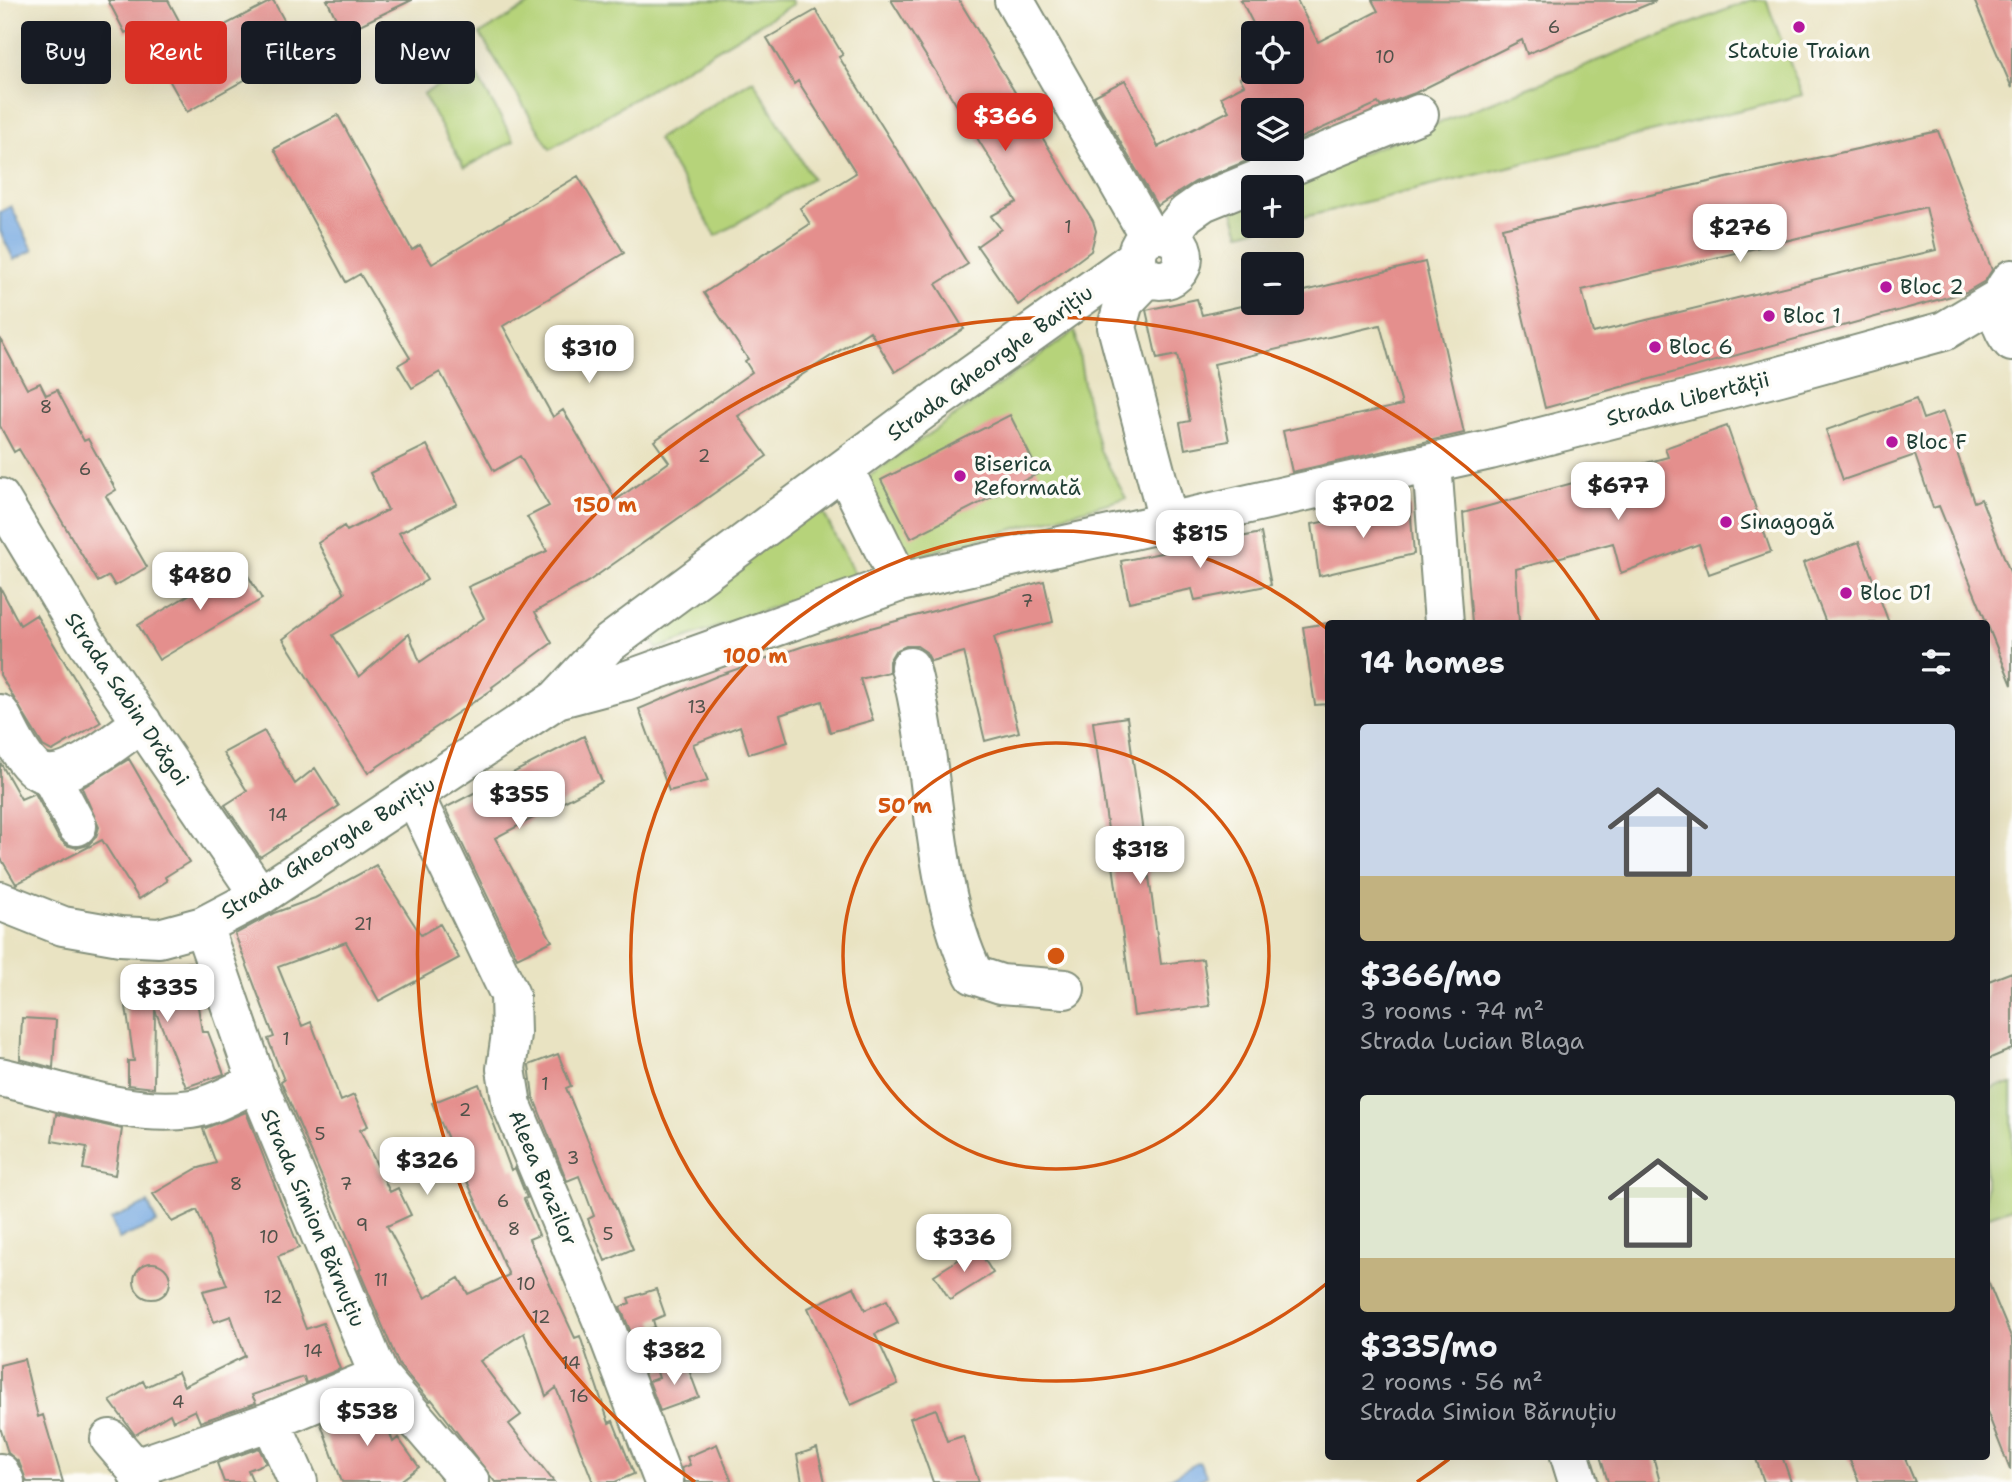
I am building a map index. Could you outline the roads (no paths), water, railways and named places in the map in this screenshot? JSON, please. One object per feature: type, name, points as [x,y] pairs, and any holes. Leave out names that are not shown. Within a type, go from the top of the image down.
[{"type":"street","points":[[1014,0],[1151,252]]},
{"type":"street","points":[[1168,520],[1117,327],[1124,302],[1151,252],[1186,214],[1203,202],[1419,114]]},
{"type":"street","name":"Strada Gheorghe Barițiu","points":[[0,901],[63,926],[120,936],[159,938],[203,926],[260,896],[557,699],[607,645],[844,469],[1151,252]]},
{"type":"street","points":[[2006,288],[2000,320],[2009,338]]},
{"type":"street","name":"Strada Libertății","points":[[1432,463],[1780,376],[1944,331],[2006,288]]},
{"type":"street","name":"Strada Libertății","points":[[1944,331],[2009,338]]},
{"type":"street","points":[[1432,463],[1444,620]]},
{"type":"street","name":"Strada Gheorghe Barițiu","points":[[557,699],[625,681],[900,582],[1432,463]]},
{"type":"street","points":[[844,469],[900,582]]},
{"type":"street","name":"Strada Sabin Drăgoi","points":[[0,498],[86,641],[260,896]]},
{"type":"street","points":[[910,667],[922,712],[932,807],[958,943],[974,975],[1001,984],[1065,989]]},
{"type":"street","points":[[0,714],[36,769],[50,775],[66,773],[142,722]]},
{"type":"street","points":[[50,775],[77,826]]},
{"type":"street","name":"Aleea Brazilor","points":[[414,795],[510,995],[510,1034],[506,1069],[512,1105],[607,1332],[664,1482]]},
{"type":"street","name":"Strada Simion Bărnuțiu","points":[[203,926],[257,1083],[379,1376],[470,1482]]},
{"type":"street","points":[[0,1077],[124,1108],[163,1110],[194,1108],[257,1083]]},
{"type":"street","points":[[110,1438],[138,1475],[379,1376]]},
{"type":"street","points":[[271,1421],[298,1482]]},
{"type":"street","points":[[1571,1460],[1578,1482]]},
{"type":"street","points":[[0,1473],[5,1482]]},
{"type":"water","points":[[11,206],[33,250],[14,260],[0,231],[0,212]]},
{"type":"water","points":[[148,1203],[157,1223],[119,1239],[111,1219]]},
{"type":"water","points":[[1199,1462],[1207,1476],[1196,1482],[1167,1480]]},
{"type":"place","name":"Statuie Traian","points":[[1799,27]]},
{"type":"place","name":"Bloc 2","points":[[1886,287]]},
{"type":"place","name":"Bloc 1","points":[[1769,316]]},
{"type":"place","name":"Bloc 6","points":[[1655,347]]},
{"type":"place","name":"Bloc F","points":[[1892,442]]},
{"type":"place","name":"Biserica Reformată","points":[[960,476]]},
{"type":"place","name":"Sinagogă","points":[[1726,522]]},
{"type":"place","name":"Bloc D1","points":[[1846,593]]}]
